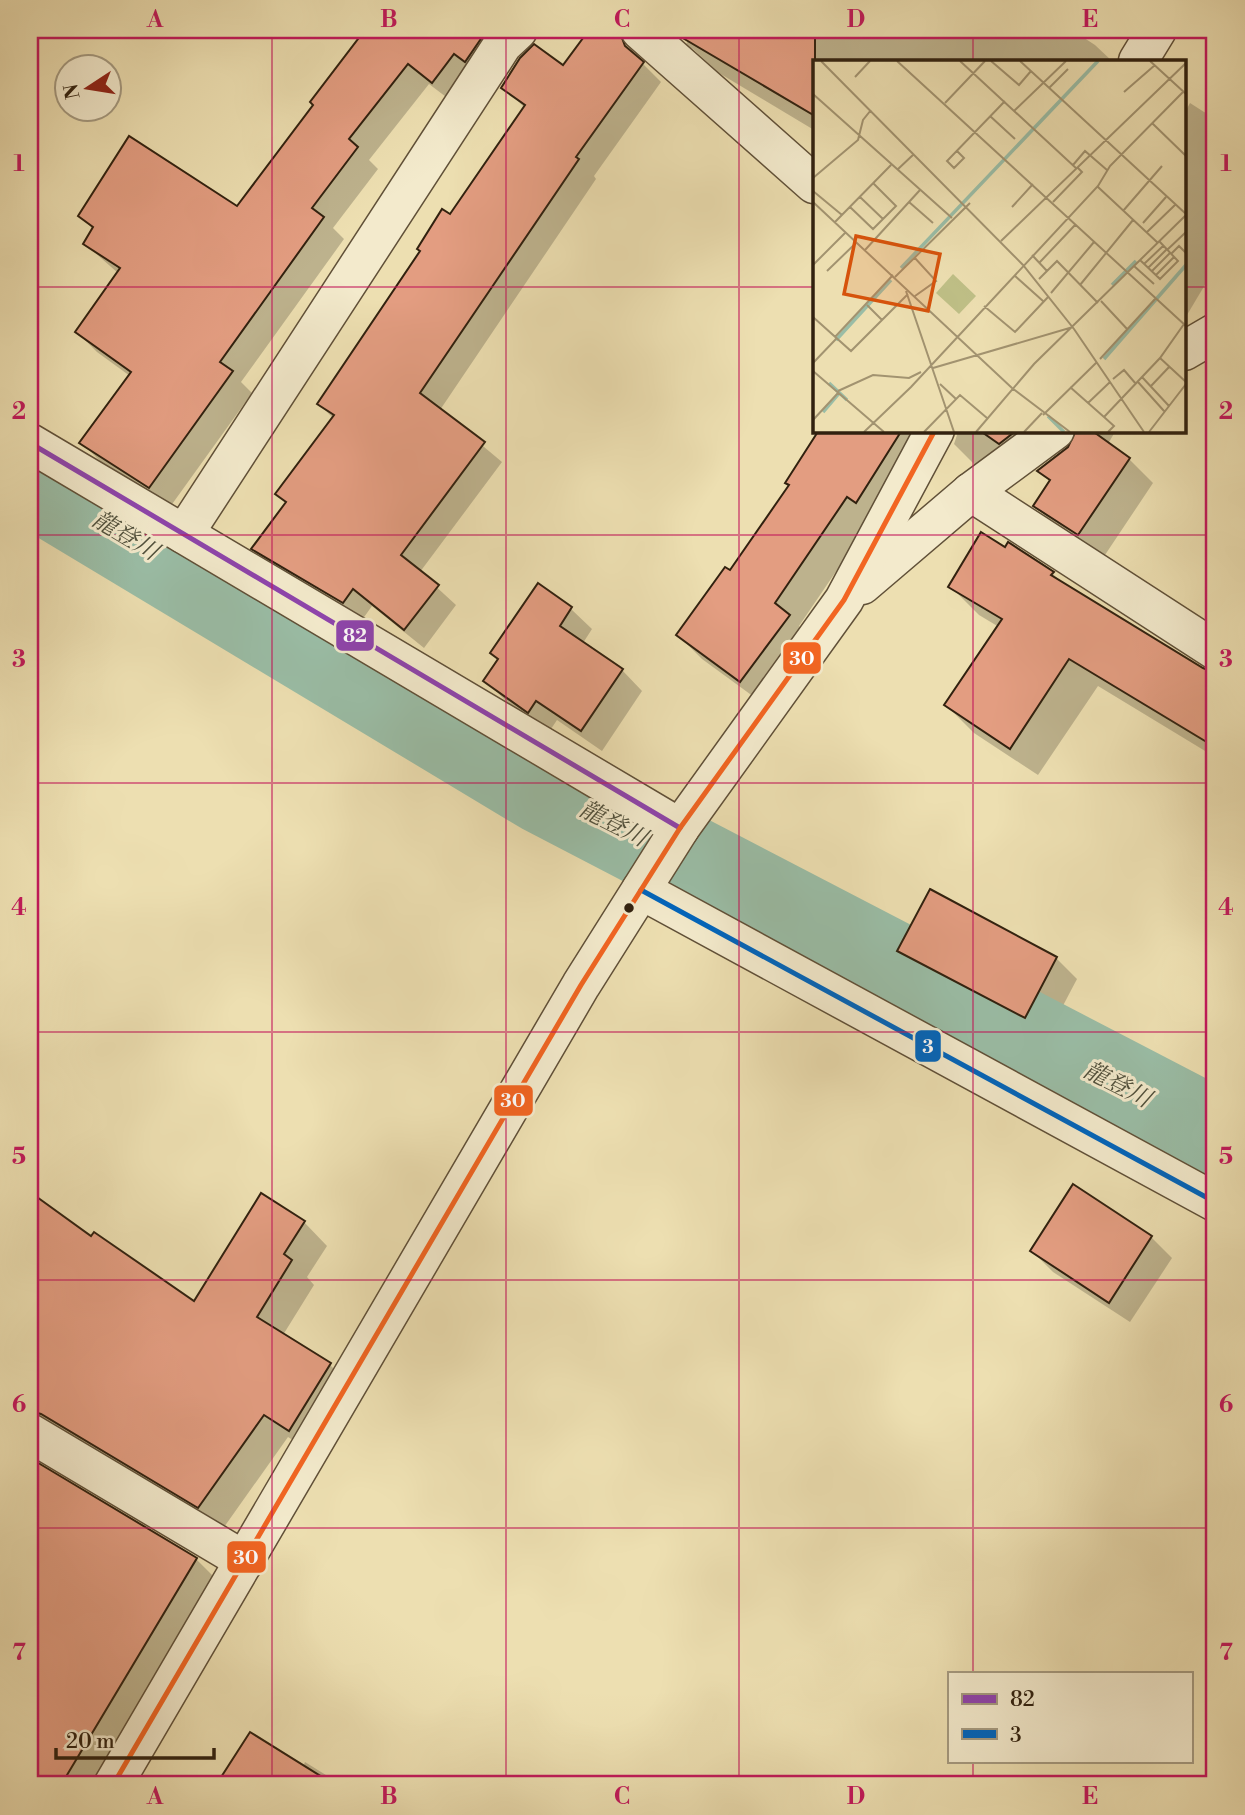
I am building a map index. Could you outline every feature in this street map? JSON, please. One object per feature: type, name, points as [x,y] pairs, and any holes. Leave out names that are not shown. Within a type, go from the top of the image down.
[{"type":"street","points":[[184,534],[503,44],[518,30]]},
{"type":"street","points":[[640,30],[813,183]]},
{"type":"street","points":[[1139,60],[1157,30]]},
{"type":"street","points":[[1186,350],[1215,333]]},
{"type":"street","points":[[119,1783],[245,1561],[581,985],[680,828],[844,600],[934,432]]},
{"type":"street","points":[[844,600],[971,492],[1052,432]]},
{"type":"street","points":[[30,443],[680,828]]},
{"type":"street","points":[[971,492],[1215,650]]},
{"type":"street","points":[[641,890],[1215,1202]]},
{"type":"street","points":[[30,1433],[245,1561]]},
{"type":"building","points":[[362,30],[487,30],[465,62],[454,54],[432,83],[408,64],[349,139],[358,147],[312,208],[324,217],[220,362],[233,371],[149,488],[79,443],[131,372],[75,332],[120,268],[83,244],[93,227],[78,216],[129,136],[237,206],[313,105],[310,102],[364,31]]},
{"type":"building","points":[[589,30],[619,30],[625,46],[644,62],[576,157],[579,159],[420,393],[485,442],[401,555],[439,585],[404,630],[353,589],[343,603],[251,549],[286,502],[275,494],[334,415],[317,404],[420,251],[417,249],[442,209],[450,214],[525,105],[501,88],[520,58],[534,44],[563,65]]},
{"type":"building","points":[[673,30],[815,30],[813,115]]},
{"type":"building","points":[[818,432],[901,432],[856,503],[847,497],[775,603],[790,615],[740,682],[676,635],[725,567],[730,570],[789,485],[785,483]]},
{"type":"building","points":[[982,432],[1014,432],[999,444]]},
{"type":"building","points":[[1075,432],[1094,432],[1130,458],[1078,535],[1033,506],[1050,480],[1037,471],[1068,447]]},
{"type":"building","points":[[981,532],[1005,547],[1008,542],[1054,572],[1051,575],[1215,673],[1215,747],[1069,659],[1010,749],[944,705],[1002,619],[948,587]]},
{"type":"building","points":[[538,583],[572,607],[560,626],[623,669],[581,731],[536,701],[528,713],[483,681],[498,659],[490,653]]},
{"type":"building","points":[[930,889],[1057,957],[1025,1018],[897,951]]},
{"type":"building","points":[[1073,1184],[1152,1236],[1109,1303],[1030,1251]]},
{"type":"building","points":[[30,1192],[91,1236],[94,1232],[194,1301],[261,1193],[305,1221],[284,1254],[292,1260],[257,1317],[331,1363],[289,1431],[264,1415],[198,1508],[41,1414],[30,1411]]},
{"type":"building","points":[[30,1458],[197,1558],[61,1785],[30,1785]]},
{"type":"building","points":[[250,1732],[335,1785],[216,1785]]},
{"type":"waterway","name":"龍登川","points":[[30,478],[544,787],[1215,1136]]},
{"type":"transit line","name":"30","points":[[113,1785],[581,985],[680,828],[844,600],[934,432]]},
{"type":"transit line","name":"82","points":[[30,443],[680,828]]},
{"type":"transit line","name":"3","points":[[641,890],[1215,1202]]}]
